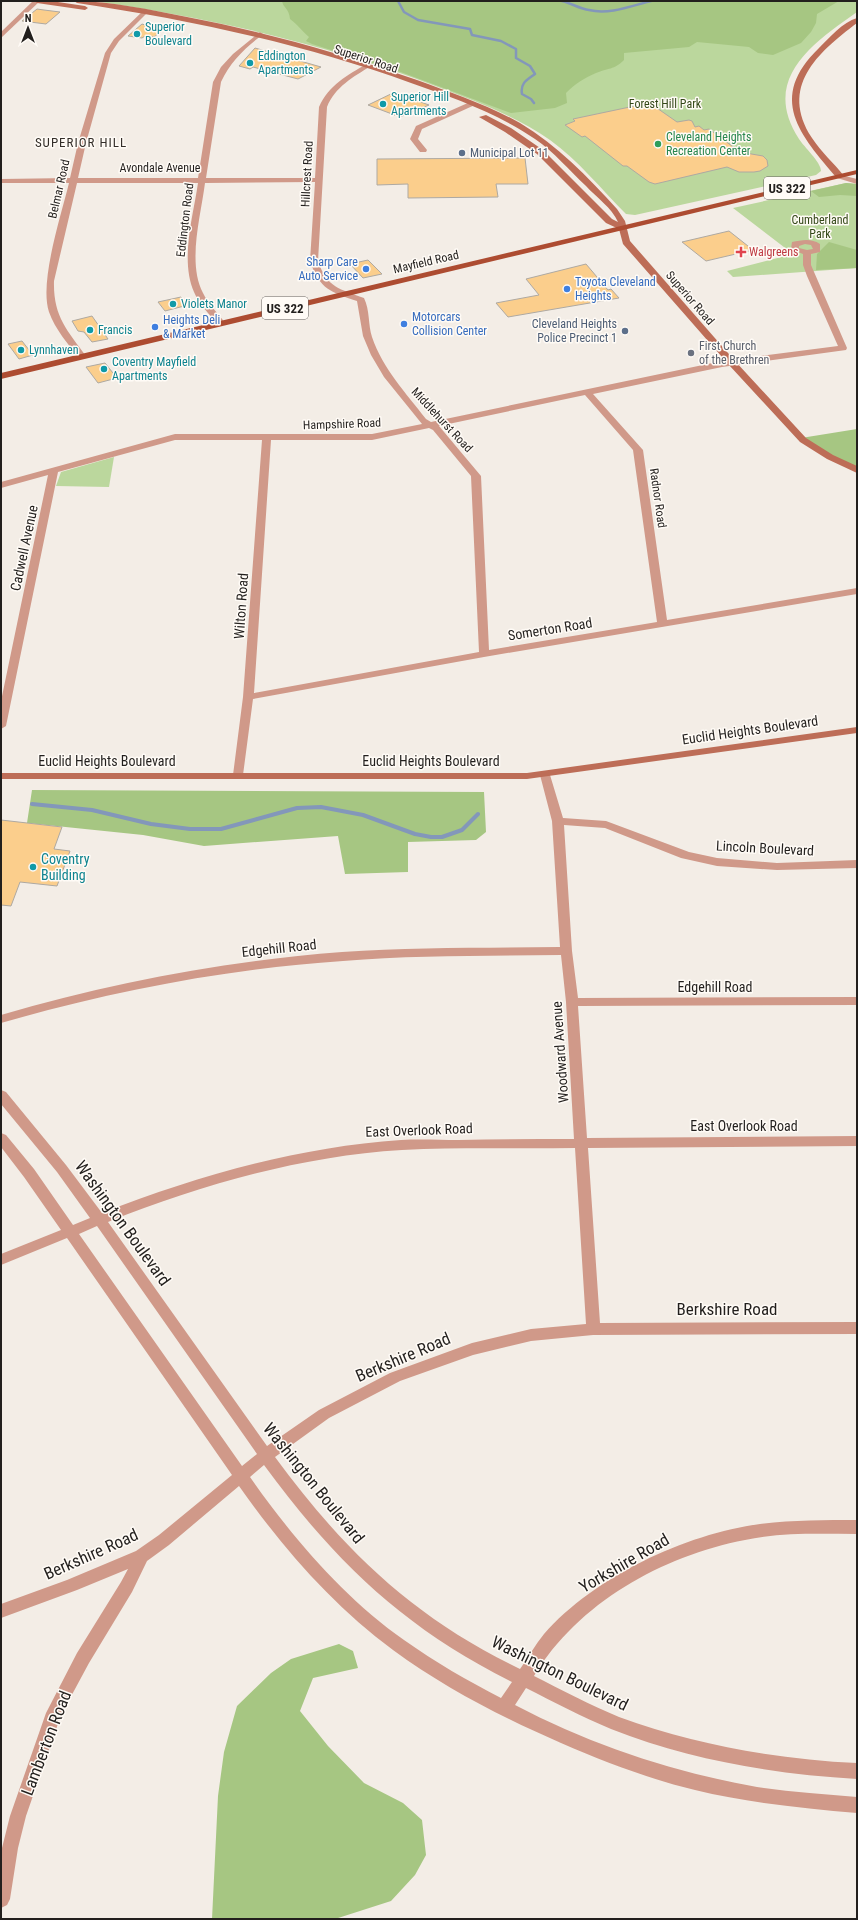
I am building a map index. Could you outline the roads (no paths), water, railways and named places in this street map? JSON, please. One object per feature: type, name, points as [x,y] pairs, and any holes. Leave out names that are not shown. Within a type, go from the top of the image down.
[{"type":"main road","name":"Superior Road","points":[[37,1],[143,14],[253,39],[361,70],[464,108],[508,130],[528,142],[555,165],[609,221],[622,227]]},
{"type":"main road","name":"Superior Road","points":[[77,1],[260,34],[369,65],[473,104],[519,126],[542,141],[567,163],[620,218],[622,236],[626,242],[732,363],[803,440],[830,458],[857,470]]},
{"type":"main road","points":[[840,176],[806,135],[798,117],[795,101],[799,78],[812,56],[857,20]]},
{"type":"main road","points":[[508,130],[519,126]]},
{"type":"main road","points":[[555,165],[567,163]]},
{"type":"main road","name":"Mayfield Road","points":[[1,376],[857,172]]},
{"type":"main road","points":[[584,195],[597,193]]},
{"type":"main road","name":"Euclid Heights Boulevard","points":[[1,776],[528,776],[545,775],[857,730]]},
{"type":"street","points":[[1,36],[37,1]]},
{"type":"street","name":"Belmar Road","points":[[82,356],[56,323],[48,293],[82,143],[108,53],[116,40],[143,14]]},
{"type":"street","name":"Eddington Road","points":[[221,323],[199,294],[192,268],[202,180],[217,82],[230,60],[260,34]]},
{"type":"street","name":"Hillcrest Road","points":[[342,294],[331,288],[323,279],[314,261],[320,180],[323,107],[325,100],[336,87],[369,65]]},
{"type":"street","points":[[422,150],[414,139],[414,136],[419,128],[473,104]]},
{"type":"street","points":[[840,176],[857,182]]},
{"type":"street","name":"Avondale Avenue","points":[[1,181],[320,180]]},
{"type":"street","name":"Hampshire Road","points":[[1,485],[175,437],[372,437],[732,363],[843,348],[811,276],[807,265],[807,253]]},
{"type":"street","name":"Middlehurst Road","points":[[342,294],[359,299],[362,302],[367,336],[375,355],[398,390],[423,421],[436,428],[476,476],[484,654]]},
{"type":"street","name":"Radnor Road","points":[[588,393],[638,450],[662,624]]},
{"type":"street","name":"Wilton Road","points":[[238,775],[248,697],[267,438]]},
{"type":"street","name":"Cadwell Avenue","points":[[1,726],[54,470]]},
{"type":"street","name":"Somerton Road","points":[[248,697],[484,654],[857,591]]},
{"type":"street","name":"Woodward Avenue","points":[[545,775],[558,821],[566,951],[572,1002],[593,1329]]},
{"type":"street","name":"Lincoln Boulevard","points":[[558,821],[594,822],[607,825],[673,852],[699,859],[734,864],[783,866],[857,864]]},
{"type":"street","name":"Edgehill Road","points":[[1,1019],[100,992],[237,968],[312,959],[404,953],[566,951]]},
{"type":"street","name":"Edgehill Road","points":[[572,1002],[857,1001]]},
{"type":"street","name":"Washington Boulevard","points":[[1,1095],[58,1165],[99,1220],[266,1455],[314,1518],[338,1546],[371,1578],[411,1612],[448,1638],[523,1679],[614,1722],[657,1737],[724,1755],[786,1765],[857,1772]]},
{"type":"street","points":[[1,1138],[29,1173],[268,1515],[315,1569],[350,1605],[398,1645],[460,1685],[504,1708],[592,1748],[645,1768],[695,1782],[758,1795],[857,1805]]},
{"type":"street","name":"East Overlook Road","points":[[1,1260],[167,1194],[223,1176],[332,1152],[402,1145],[580,1142],[857,1141]]},
{"type":"street","name":"Berkshire Road","points":[[1,1611],[72,1585],[141,1556],[164,1540],[266,1455],[324,1414],[395,1377],[472,1349],[531,1336],[593,1329],[857,1328]]},
{"type":"street","name":"Yorkshire Road","points":[[504,1708],[552,1636],[580,1610],[615,1587],[671,1556],[705,1543],[746,1533],[788,1528],[857,1527]]},
{"type":"street","name":"Lamberton Road","points":[[1,1899],[10,1848],[18,1816],[54,1713],[86,1652],[127,1587],[141,1556]]},
{"type":"waterway","points":[[398,1],[404,12],[418,20],[470,29],[472,35],[501,41],[516,49],[516,58],[530,66],[535,74],[527,80],[522,87],[522,94],[531,99],[534,103]]},
{"type":"waterway","points":[[562,1],[597,11],[612,11],[651,1]]},
{"type":"waterway","points":[[32,804],[92,810],[151,824],[190,829],[221,829],[297,808],[321,807],[363,815],[415,834],[431,837],[442,837],[462,830],[478,814]]},
{"type":"place","name":"Superior Boulevard","points":[[137,34]]},
{"type":"place","name":"Eddington Apartments","points":[[250,63]]},
{"type":"place","name":"Superior Hill Apartments","points":[[383,104]]},
{"type":"place","name":"Cleveland Heights Recreation Center","points":[[658,144]]},
{"type":"place","name":"Municipal Lot 11","points":[[462,153]]},
{"type":"place","name":"Walgreens","points":[[741,252]]},
{"type":"place","name":"Sharp Care Auto Service","points":[[366,269]]},
{"type":"place","name":"Toyota Cleveland Heights","points":[[567,289]]},
{"type":"place","name":"Violets Manor","points":[[173,304]]},
{"type":"place","name":"Motorcars Collision Center","points":[[404,324]]},
{"type":"place","name":"Heights Deli & Market","points":[[155,327]]},
{"type":"place","name":"Francis","points":[[90,330]]},
{"type":"place","name":"Cleveland Heights Police Precinct 1","points":[[625,331]]},
{"type":"place","name":"Lynnhaven","points":[[21,350]]},
{"type":"place","name":"First Church of the Brethren","points":[[691,353]]},
{"type":"place","name":"Coventry Mayfield Apartments","points":[[104,369]]},
{"type":"place","name":"Coventry Building","points":[[33,867]]},
{"type":"district","name":"SUPERIOR HILL","points":[[81,142]]},
{"type":"park label","name":"Forest Hill Park","points":[[665,104]]},
{"type":"park label","name":"Cumberland Park","points":[[820,227]]}]
